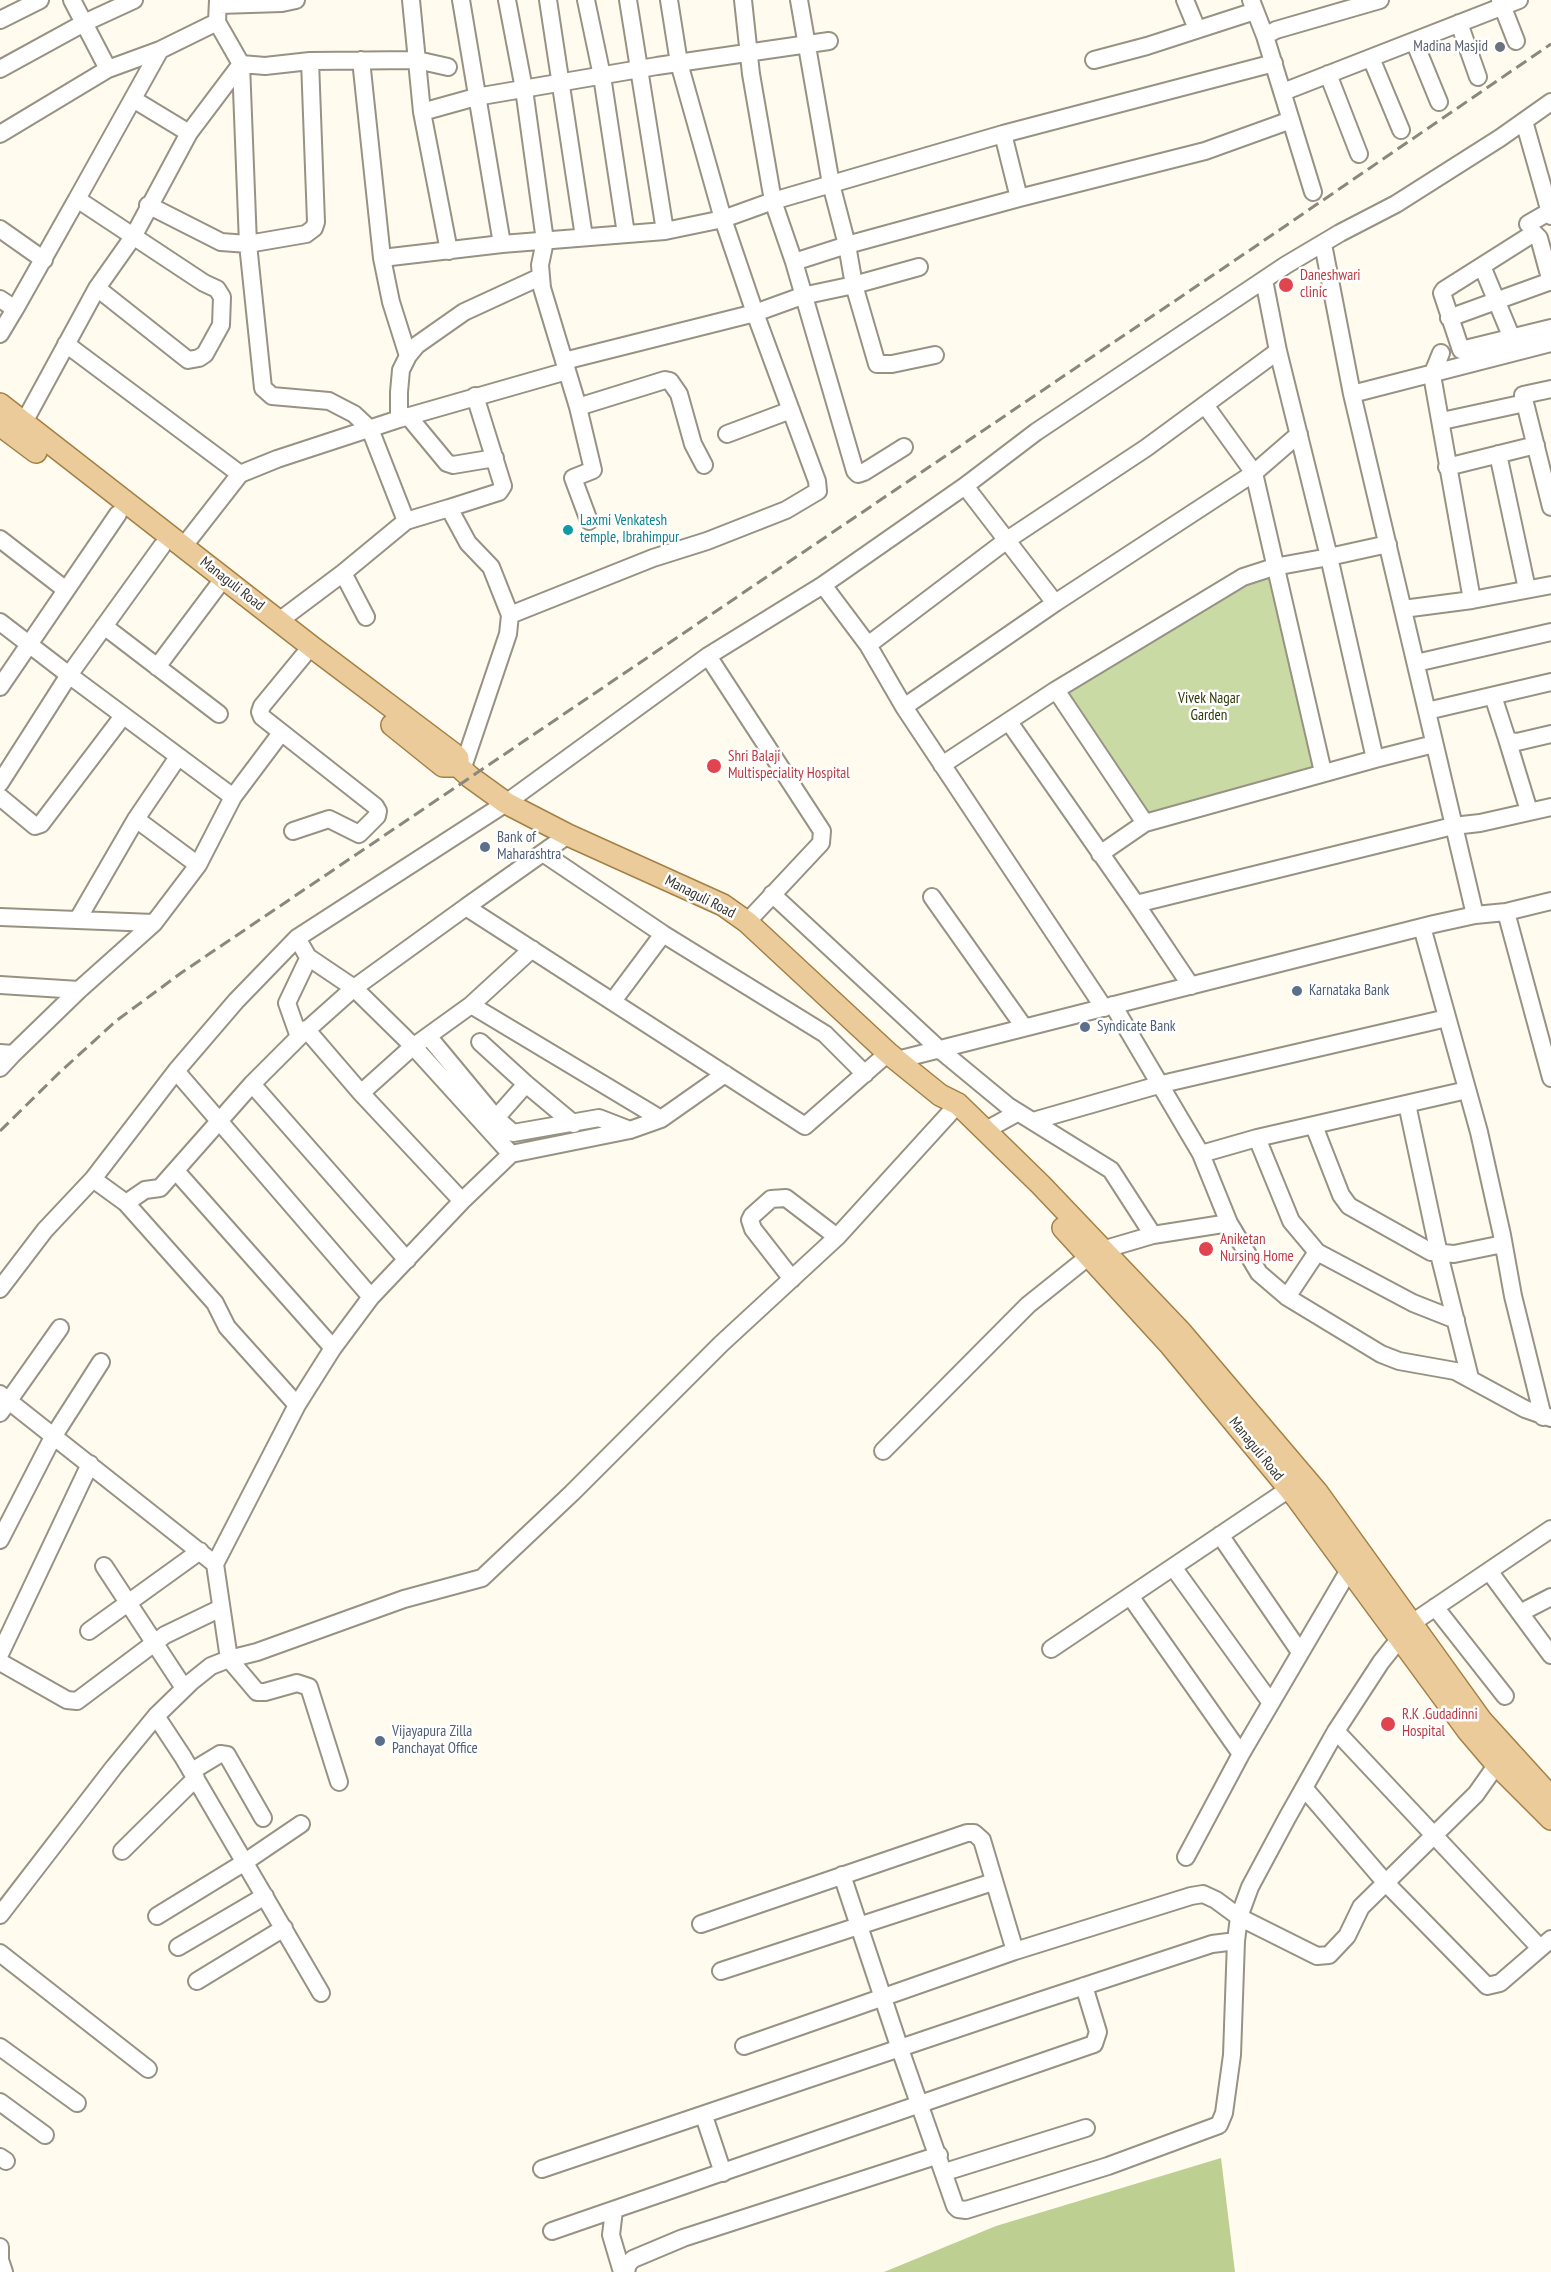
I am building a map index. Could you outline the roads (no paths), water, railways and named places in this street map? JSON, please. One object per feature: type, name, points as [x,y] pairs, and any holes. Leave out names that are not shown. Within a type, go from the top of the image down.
[{"type":"main road","name":"Managuli Road","points":[[0,404],[454,754],[458,758],[460,768]]},
{"type":"main road","name":"Managuli Road","points":[[0,425],[217,587],[443,766],[460,768],[506,803],[568,835],[723,905],[747,922],[892,1057],[949,1104],[986,1130],[1095,1253],[1289,1489],[1349,1570],[1405,1631]]},
{"type":"main road","name":"Managuli Road","points":[[949,1104],[1032,1194],[1181,1332],[1303,1475],[1468,1731],[1502,1757],[1550,1809]]},
{"type":"street","points":[[0,20],[40,0]]},
{"type":"street","points":[[72,0],[108,69]]},
{"type":"street","points":[[0,69],[84,23],[134,0]]},
{"type":"street","points":[[411,0],[422,112],[449,251]]},
{"type":"street","points":[[461,0],[502,244]]},
{"type":"street","points":[[507,0],[524,89],[545,241],[540,277],[578,407],[593,470],[573,478],[589,521]]},
{"type":"street","points":[[548,0],[584,237]]},
{"type":"street","points":[[586,0],[602,76],[626,234]]},
{"type":"street","points":[[628,0],[665,231]]},
{"type":"street","points":[[510,615],[653,558],[707,541],[786,510],[818,492],[817,481],[723,219],[679,63],[669,0]]},
{"type":"street","points":[[743,0],[749,53],[773,201],[794,262],[802,296],[855,471],[858,474],[864,472],[904,447]]},
{"type":"street","points":[[799,0],[831,184],[847,245],[854,285],[877,364],[892,364],[935,355]]},
{"type":"street","points":[[1185,0],[1197,28]]},
{"type":"street","points":[[1265,36],[1276,30],[1380,0]]},
{"type":"street","points":[[1282,92],[1459,24],[1501,3],[1519,0]]},
{"type":"street","points":[[0,134],[108,69],[160,50],[218,9],[286,1]]},
{"type":"street","points":[[1501,3],[1516,41]]},
{"type":"street","points":[[1094,60],[1147,46],[1253,6],[1274,63],[1313,192]]},
{"type":"street","points":[[218,9],[241,64],[248,244],[263,388],[272,396],[329,401],[354,414],[370,429],[406,521]]},
{"type":"street","points":[[1459,24],[1478,77]]},
{"type":"street","points":[[422,112],[524,89],[829,41]]},
{"type":"street","points":[[1414,41],[1439,102]]},
{"type":"street","points":[[0,334],[44,260],[160,50]]},
{"type":"street","points":[[1371,58],[1401,130]]},
{"type":"street","points":[[361,60],[382,258],[391,302],[408,356]]},
{"type":"street","points":[[241,64],[265,66],[310,61],[417,60],[448,67]]},
{"type":"street","points":[[148,206],[221,242],[248,244],[306,234],[314,228],[316,222],[310,61]]},
{"type":"street","points":[[382,258],[502,244],[665,231],[723,219],[773,201],[1003,134],[1274,63]]},
{"type":"street","points":[[23,424],[97,288],[133,237],[189,133],[241,64]]},
{"type":"street","points":[[1328,74],[1359,154]]},
{"type":"street","points":[[133,99],[189,133]]},
{"type":"street","points":[[0,1289],[45,1230],[93,1179],[176,1071],[236,1001],[297,938],[506,803],[708,656],[823,585],[965,486],[1036,432],[1264,280],[1340,233],[1396,204],[1551,102]]},
{"type":"street","points":[[794,262],[847,245],[1019,198],[1205,151],[1291,120]]},
{"type":"street","points":[[1524,121],[1550,209],[1528,225]]},
{"type":"street","points":[[1003,134],[1019,198]]},
{"type":"street","points":[[77,199],[220,291],[222,297],[221,325],[206,354],[188,360],[97,288]]},
{"type":"street","points":[[0,229],[44,260]]},
{"type":"street","points":[[1449,318],[1551,281],[1539,238],[1534,233],[1444,290],[1442,298],[1449,318],[1461,350],[1551,343]]},
{"type":"street","points":[[1323,244],[1352,394],[1474,915]]},
{"type":"street","points":[[1482,266],[1514,345]]},
{"type":"street","points":[[183,547],[240,474],[277,459],[566,366],[755,313],[802,296],[854,285],[919,267]]},
{"type":"street","points":[[495,458],[453,465],[447,463],[404,418],[399,392],[401,370],[417,345],[464,312],[540,277]]},
{"type":"street","points":[[1264,280],[1278,351],[1329,557],[1375,759]]},
{"type":"street","points":[[0,298],[15,309]]},
{"type":"street","points":[[1352,394],[1432,375],[1514,345],[1551,328]]},
{"type":"street","points":[[66,344],[240,474]]},
{"type":"street","points":[[867,645],[1007,540],[1146,448],[1278,351]]},
{"type":"street","points":[[1441,353],[1432,375],[1472,600]]},
{"type":"street","points":[[578,407],[665,380],[670,381],[679,394],[693,444],[704,465]]},
{"type":"street","points":[[1551,389],[1523,395],[1551,507]]},
{"type":"street","points":[[279,621],[343,573],[406,521],[499,492],[503,482],[475,396]]},
{"type":"street","points":[[1442,421],[1525,403]]},
{"type":"street","points":[[1205,405],[1254,473],[1323,772]]},
{"type":"street","points":[[728,434],[791,410]]},
{"type":"street","points":[[904,707],[1055,603],[1254,473],[1299,434]]},
{"type":"street","points":[[1447,467],[1536,445]]},
{"type":"street","points":[[1498,454],[1527,588]]},
{"type":"street","points":[[965,486],[1055,603]]},
{"type":"street","points":[[449,507],[468,543],[491,567],[510,615],[508,634],[460,768]]},
{"type":"street","points":[[0,687],[118,514]]},
{"type":"street","points":[[0,539],[66,590]]},
{"type":"street","points":[[942,765],[1056,690],[1243,577],[1274,567],[1388,544]]},
{"type":"street","points":[[0,783],[69,675],[162,546]]},
{"type":"street","points":[[343,573],[366,617]]},
{"type":"street","points":[[823,585],[867,645],[942,765],[1162,1084],[1201,1154],[1229,1223],[1259,1274],[1287,1297],[1381,1354],[1399,1361],[1444,1368],[1470,1378],[1547,1417]]},
{"type":"street","points":[[1403,609],[1472,600],[1551,585]]},
{"type":"street","points":[[157,667],[217,587]]},
{"type":"street","points":[[0,622],[233,797]]},
{"type":"street","points":[[104,627],[219,714]]},
{"type":"street","points":[[1416,663],[1551,632]]},
{"type":"street","points":[[293,831],[330,819],[359,834],[377,816],[378,811],[375,806],[262,717],[260,712],[262,706],[304,655]]},
{"type":"street","points":[[708,656],[822,831],[821,843],[747,922]]},
{"type":"street","points":[[1427,711],[1551,682]]},
{"type":"street","points":[[1056,690],[1145,823]]},
{"type":"street","points":[[1493,696],[1529,811]]},
{"type":"street","points":[[0,797],[35,826],[41,824],[123,716]]},
{"type":"street","points":[[1009,722],[1191,986]]},
{"type":"street","points":[[0,1068],[6,1053],[154,923],[198,865],[233,797],[281,733]]},
{"type":"street","points":[[1507,739],[1512,742],[1551,735]]},
{"type":"street","points":[[1100,854],[1145,823],[1323,772],[1434,744]]},
{"type":"street","points":[[78,920],[136,819],[178,757]]},
{"type":"street","points":[[1136,904],[1453,826],[1551,807]]},
{"type":"street","points":[[136,819],[198,865]]},
{"type":"street","points":[[126,1203],[145,1190],[160,1188],[252,1084],[302,1033],[354,988],[568,835]]},
{"type":"street","points":[[543,853],[663,934],[825,1034],[864,1074]]},
{"type":"street","points":[[771,894],[939,1049],[1017,1113],[1111,1170],[1154,1234]]},
{"type":"street","points":[[932,897],[1024,1028]]},
{"type":"street","points":[[466,906],[805,1126],[864,1074],[892,1057],[939,1049],[1422,927],[1474,915],[1506,912],[1551,901]]},
{"type":"street","points":[[1506,912],[1551,1078]]},
{"type":"street","points":[[0,916],[154,923]]},
{"type":"street","points":[[1422,927],[1479,1132],[1513,1296],[1547,1417]]},
{"type":"street","points":[[612,1001],[663,934]]},
{"type":"street","points":[[297,938],[308,957],[354,988],[413,1046],[511,1154]]},
{"type":"street","points":[[361,1093],[413,1046],[471,1005],[532,949]]},
{"type":"street","points":[[308,957],[287,1003],[302,1033],[462,1201]]},
{"type":"street","points":[[0,985],[79,990]]},
{"type":"street","points":[[471,1005],[661,1119]]},
{"type":"street","points":[[1033,1121],[1162,1084],[1447,1018]]},
{"type":"street","points":[[428,1036],[496,1118],[513,1133],[600,1118],[630,1130]]},
{"type":"street","points":[[480,1042],[574,1124]]},
{"type":"street","points":[[176,1071],[371,1297]]},
{"type":"street","points":[[339,1782],[309,1687],[297,1683],[266,1692],[257,1692],[229,1659],[215,1564],[297,1405],[333,1348],[371,1297],[462,1201],[511,1154],[630,1130],[661,1119],[725,1074]]},
{"type":"street","points":[[252,1084],[407,1260]]},
{"type":"street","points":[[496,1118],[526,1084]]},
{"type":"street","points":[[1201,1154],[1257,1138],[1467,1090]]},
{"type":"street","points":[[0,1915],[156,1716],[184,1688],[211,1666],[257,1652],[404,1599],[482,1578],[572,1493],[721,1344],[837,1237],[949,1104]]},
{"type":"street","points":[[1407,1104],[1439,1254],[1470,1378]]},
{"type":"street","points":[[986,1130],[1017,1113]]},
{"type":"street","points":[[1314,1126],[1341,1195],[1349,1206],[1439,1254],[1454,1254],[1503,1244]]},
{"type":"street","points":[[1257,1138],[1291,1221],[1317,1252],[1413,1303],[1456,1320]]},
{"type":"street","points":[[176,1171],[333,1348]]},
{"type":"street","points":[[93,1179],[126,1203],[215,1303],[227,1327],[297,1405]]},
{"type":"street","points":[[792,1280],[753,1229],[750,1220],[752,1216],[771,1199],[786,1198],[837,1237]]},
{"type":"street","points":[[883,1451],[1028,1305],[1095,1253],[1154,1234],[1229,1223]]},
{"type":"street","points":[[1287,1297],[1317,1252]]},
{"type":"street","points":[[60,1328],[3,1403],[90,1464],[215,1564]]},
{"type":"street","points":[[0,1540],[53,1437],[101,1362]]},
{"type":"street","points":[[0,1654],[90,1464]]},
{"type":"street","points":[[1051,1650],[1289,1489]]},
{"type":"street","points":[[842,1875],[955,2206],[963,2210],[1108,2166],[1219,2126],[1224,2113],[1232,2055],[1239,1917],[1250,1887],[1287,1818],[1336,1731],[1405,1631],[1435,1607],[1551,1529]]},
{"type":"street","points":[[1220,1535],[1300,1652]]},
{"type":"street","points":[[89,1631],[200,1551]]},
{"type":"street","points":[[104,1566],[184,1688]]},
{"type":"street","points":[[1173,1567],[1272,1702]]},
{"type":"street","points":[[1186,1857],[1241,1754],[1349,1570]]},
{"type":"street","points":[[1489,1571],[1551,1655]]},
{"type":"street","points":[[1130,1596],[1241,1754]]},
{"type":"street","points":[[1520,1614],[1551,1597]]},
{"type":"street","points":[[1435,1607],[1505,1696]]},
{"type":"street","points":[[0,1662],[67,1701],[77,1701],[155,1642],[221,1608]]},
{"type":"street","points":[[156,1716],[194,1775],[321,1993]]},
{"type":"street","points":[[1305,1789],[1385,1882],[1486,1986],[1500,1983],[1545,1944],[1432,1836],[1336,1731]]},
{"type":"street","points":[[122,1851],[194,1775],[220,1754],[227,1755],[263,1818]]},
{"type":"street","points":[[744,2046],[1123,1915],[1203,1894],[1216,1900],[1239,1917],[1317,1956],[1329,1955],[1347,1936],[1361,1907],[1476,1794],[1502,1757]]},
{"type":"street","points":[[158,1916],[301,1824]]},
{"type":"street","points":[[701,1924],[967,1833],[974,1833],[982,1840],[1015,1951]]},
{"type":"street","points":[[721,1971],[993,1882]]},
{"type":"street","points":[[178,1947],[265,1896]]},
{"type":"street","points":[[197,1981],[284,1928]]},
{"type":"street","points":[[542,2169],[1084,1986],[1212,1944],[1236,1941]]},
{"type":"street","points":[[0,1953],[148,2069]]},
{"type":"street","points":[[552,2231],[1094,2044],[1098,2032],[1084,1986]]},
{"type":"street","points":[[0,2047],[76,2103]]},
{"type":"street","points":[[0,2102],[45,2135]]},
{"type":"street","points":[[704,2116],[723,2173]]},
{"type":"street","points":[[945,2172],[1086,2128]]},
{"type":"street","points":[[624,2272],[633,2259],[683,2238],[939,2154]]},
{"type":"street","points":[[614,2210],[611,2235],[624,2272]]},
{"type":"street","points":[[0,2247],[0,2260],[4,2272]]},
{"type":"railway","points":[[0,1131],[116,1021],[181,973],[1551,44]]},
{"type":"place","name":"Madina Masjid","points":[[1500,47]]},
{"type":"place","name":"Daneshwari clinic","points":[[1286,285]]},
{"type":"place","name":"Laxmi Venkatesh temple, Ibrahimpur","points":[[568,530]]},
{"type":"place","name":"Shri Balaji Multispeciality Hospital","points":[[714,766]]},
{"type":"place","name":"Bank of Maharashtra","points":[[485,847]]},
{"type":"place","name":"Karnataka Bank","points":[[1297,991]]},
{"type":"place","name":"Syndicate Bank","points":[[1085,1027]]},
{"type":"place","name":"Aniketan Nursing Home","points":[[1206,1249]]},
{"type":"place","name":"R.K .Gudadinni Hospital","points":[[1388,1724]]},
{"type":"place","name":"Vijayapura Zilla Panchayat Office","points":[[380,1741]]},
{"type":"park label","name":"Vivek Nagar Garden","points":[[1209,708]]}]
